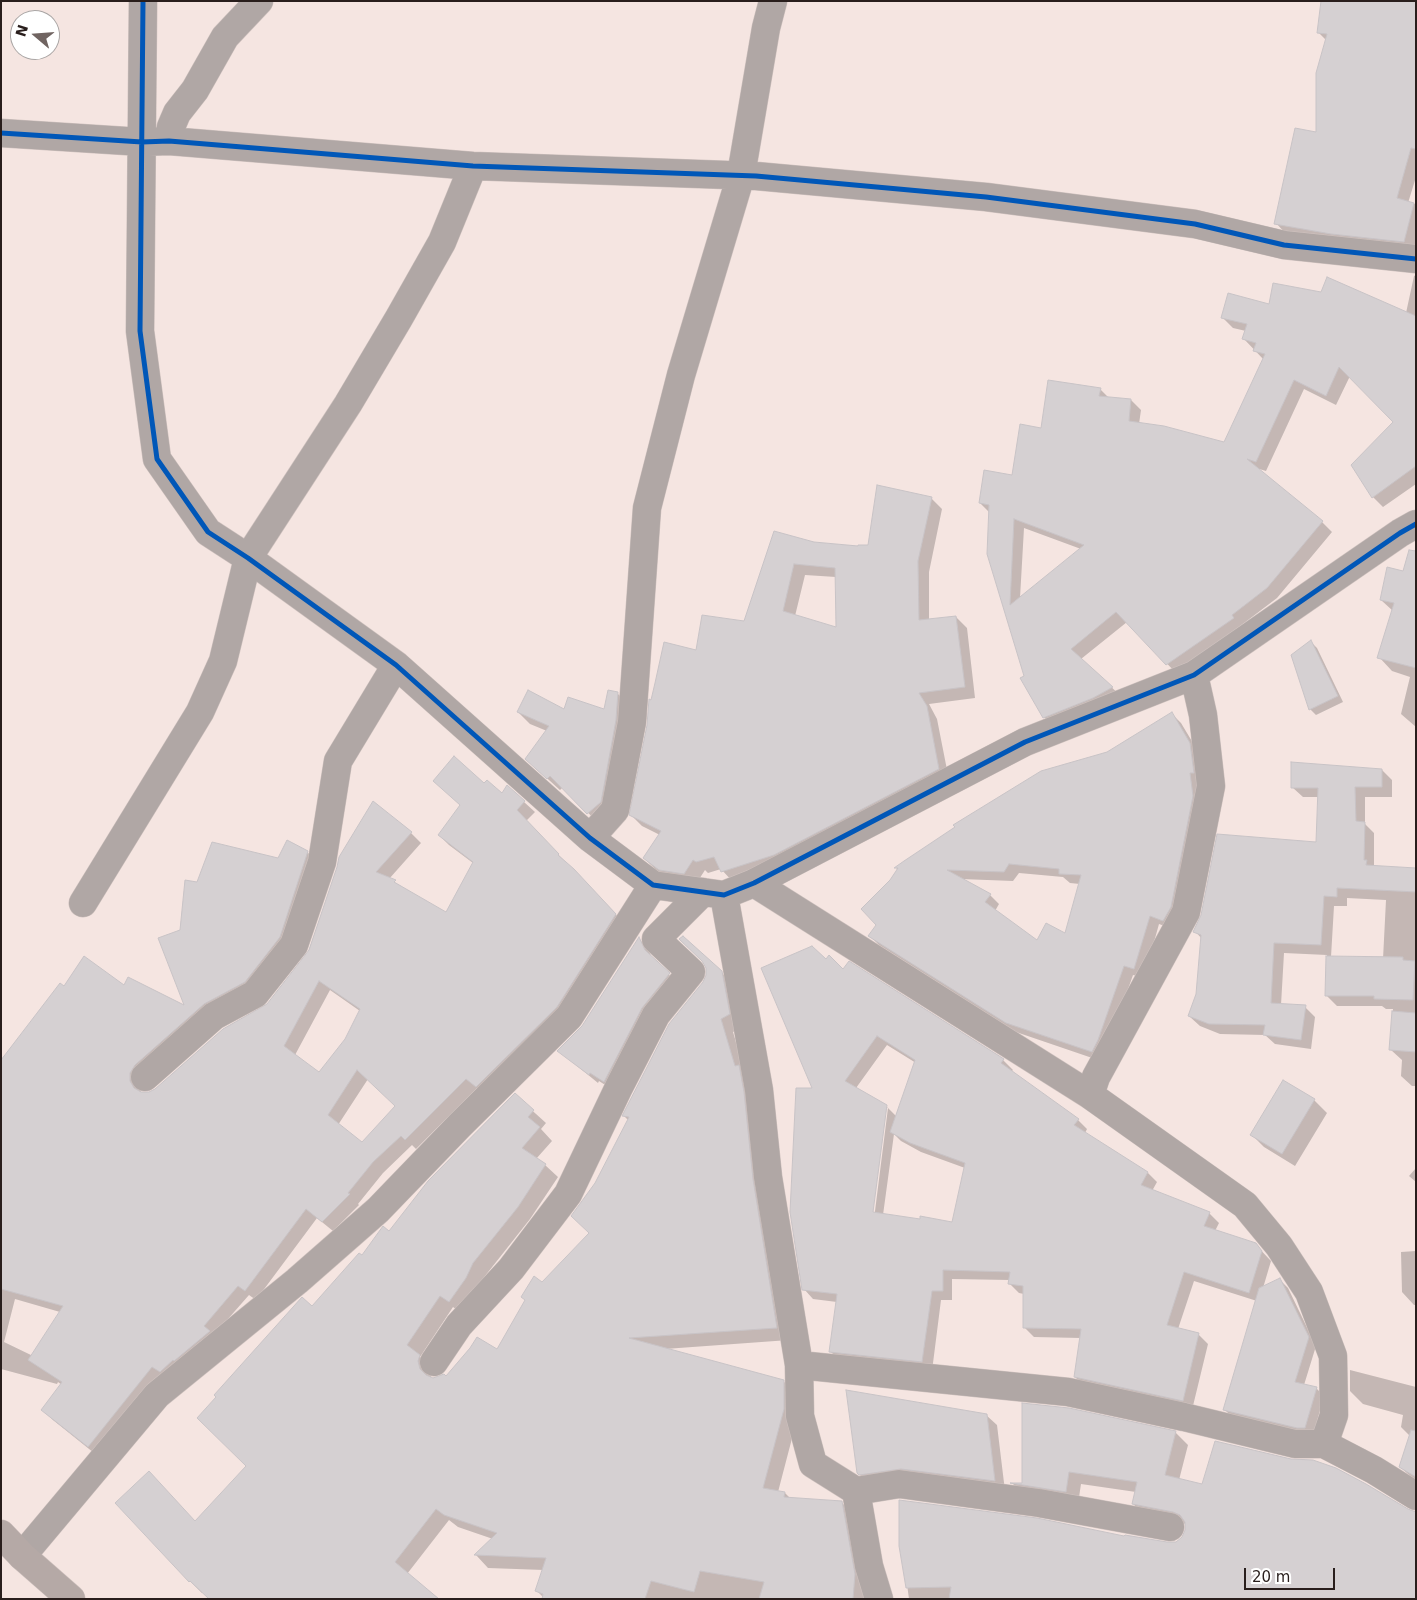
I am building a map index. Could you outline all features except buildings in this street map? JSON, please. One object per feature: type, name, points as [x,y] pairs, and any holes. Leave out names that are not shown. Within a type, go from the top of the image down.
[{"type":"main road","points":[[1,1534],[20,1560],[71,1599]]},
{"type":"street","points":[[143,1],[140,331],[157,459],[208,532],[248,558],[396,665],[590,838],[654,885],[714,893],[754,884],[1025,742],[1194,675],[1400,533],[1416,524]]},
{"type":"street","points":[[169,141],[171,127],[177,114],[195,90],[225,37],[259,1]]},
{"type":"street","points":[[590,838],[615,810],[632,722],[647,508],[681,375],[741,175],[772,1]]},
{"type":"street","points":[[1,133],[142,142],[169,141],[473,166],[741,175],[986,197],[1196,224],[1284,245],[1416,260]]},
{"type":"street","points":[[82,903],[200,712],[223,661],[248,558],[348,404],[404,310],[442,242],[473,166]]},
{"type":"street","points":[[145,1077],[214,1016],[255,994],[294,946],[322,862],[338,761],[396,665]]},
{"type":"street","points":[[1090,1095],[1096,1077],[1186,912],[1211,786],[1203,714],[1194,675]]},
{"type":"street","points":[[754,884],[1090,1095],[1245,1205],[1279,1246],[1309,1292],[1332,1356],[1334,1414],[1324,1444]]},
{"type":"street","points":[[20,1560],[157,1395],[298,1281],[378,1210],[569,1016],[654,885]]},
{"type":"street","points":[[434,1362],[459,1325],[511,1269],[568,1194],[656,1015],[692,972],[656,939],[714,893]]},
{"type":"street","points":[[714,893],[760,1090],[768,1177],[799,1365],[800,1416],[813,1464],[856,1491],[899,1484],[1039,1503],[1170,1527]]},
{"type":"street","points":[[799,1365],[1068,1392],[1184,1417],[1295,1444],[1324,1444],[1374,1470],[1416,1496]]},
{"type":"street","points":[[856,1491],[869,1566],[879,1599]]},
{"type":"cycle path","points":[[143,1],[140,331],[157,459],[208,532],[248,558],[396,665],[590,838],[653,885],[724,895],[754,883],[1025,742],[1194,675],[1400,533],[1416,524]]},
{"type":"cycle path","points":[[1,133],[142,142],[169,141],[473,166],[756,176],[986,197],[1195,224],[1284,245],[1416,259]]}]
